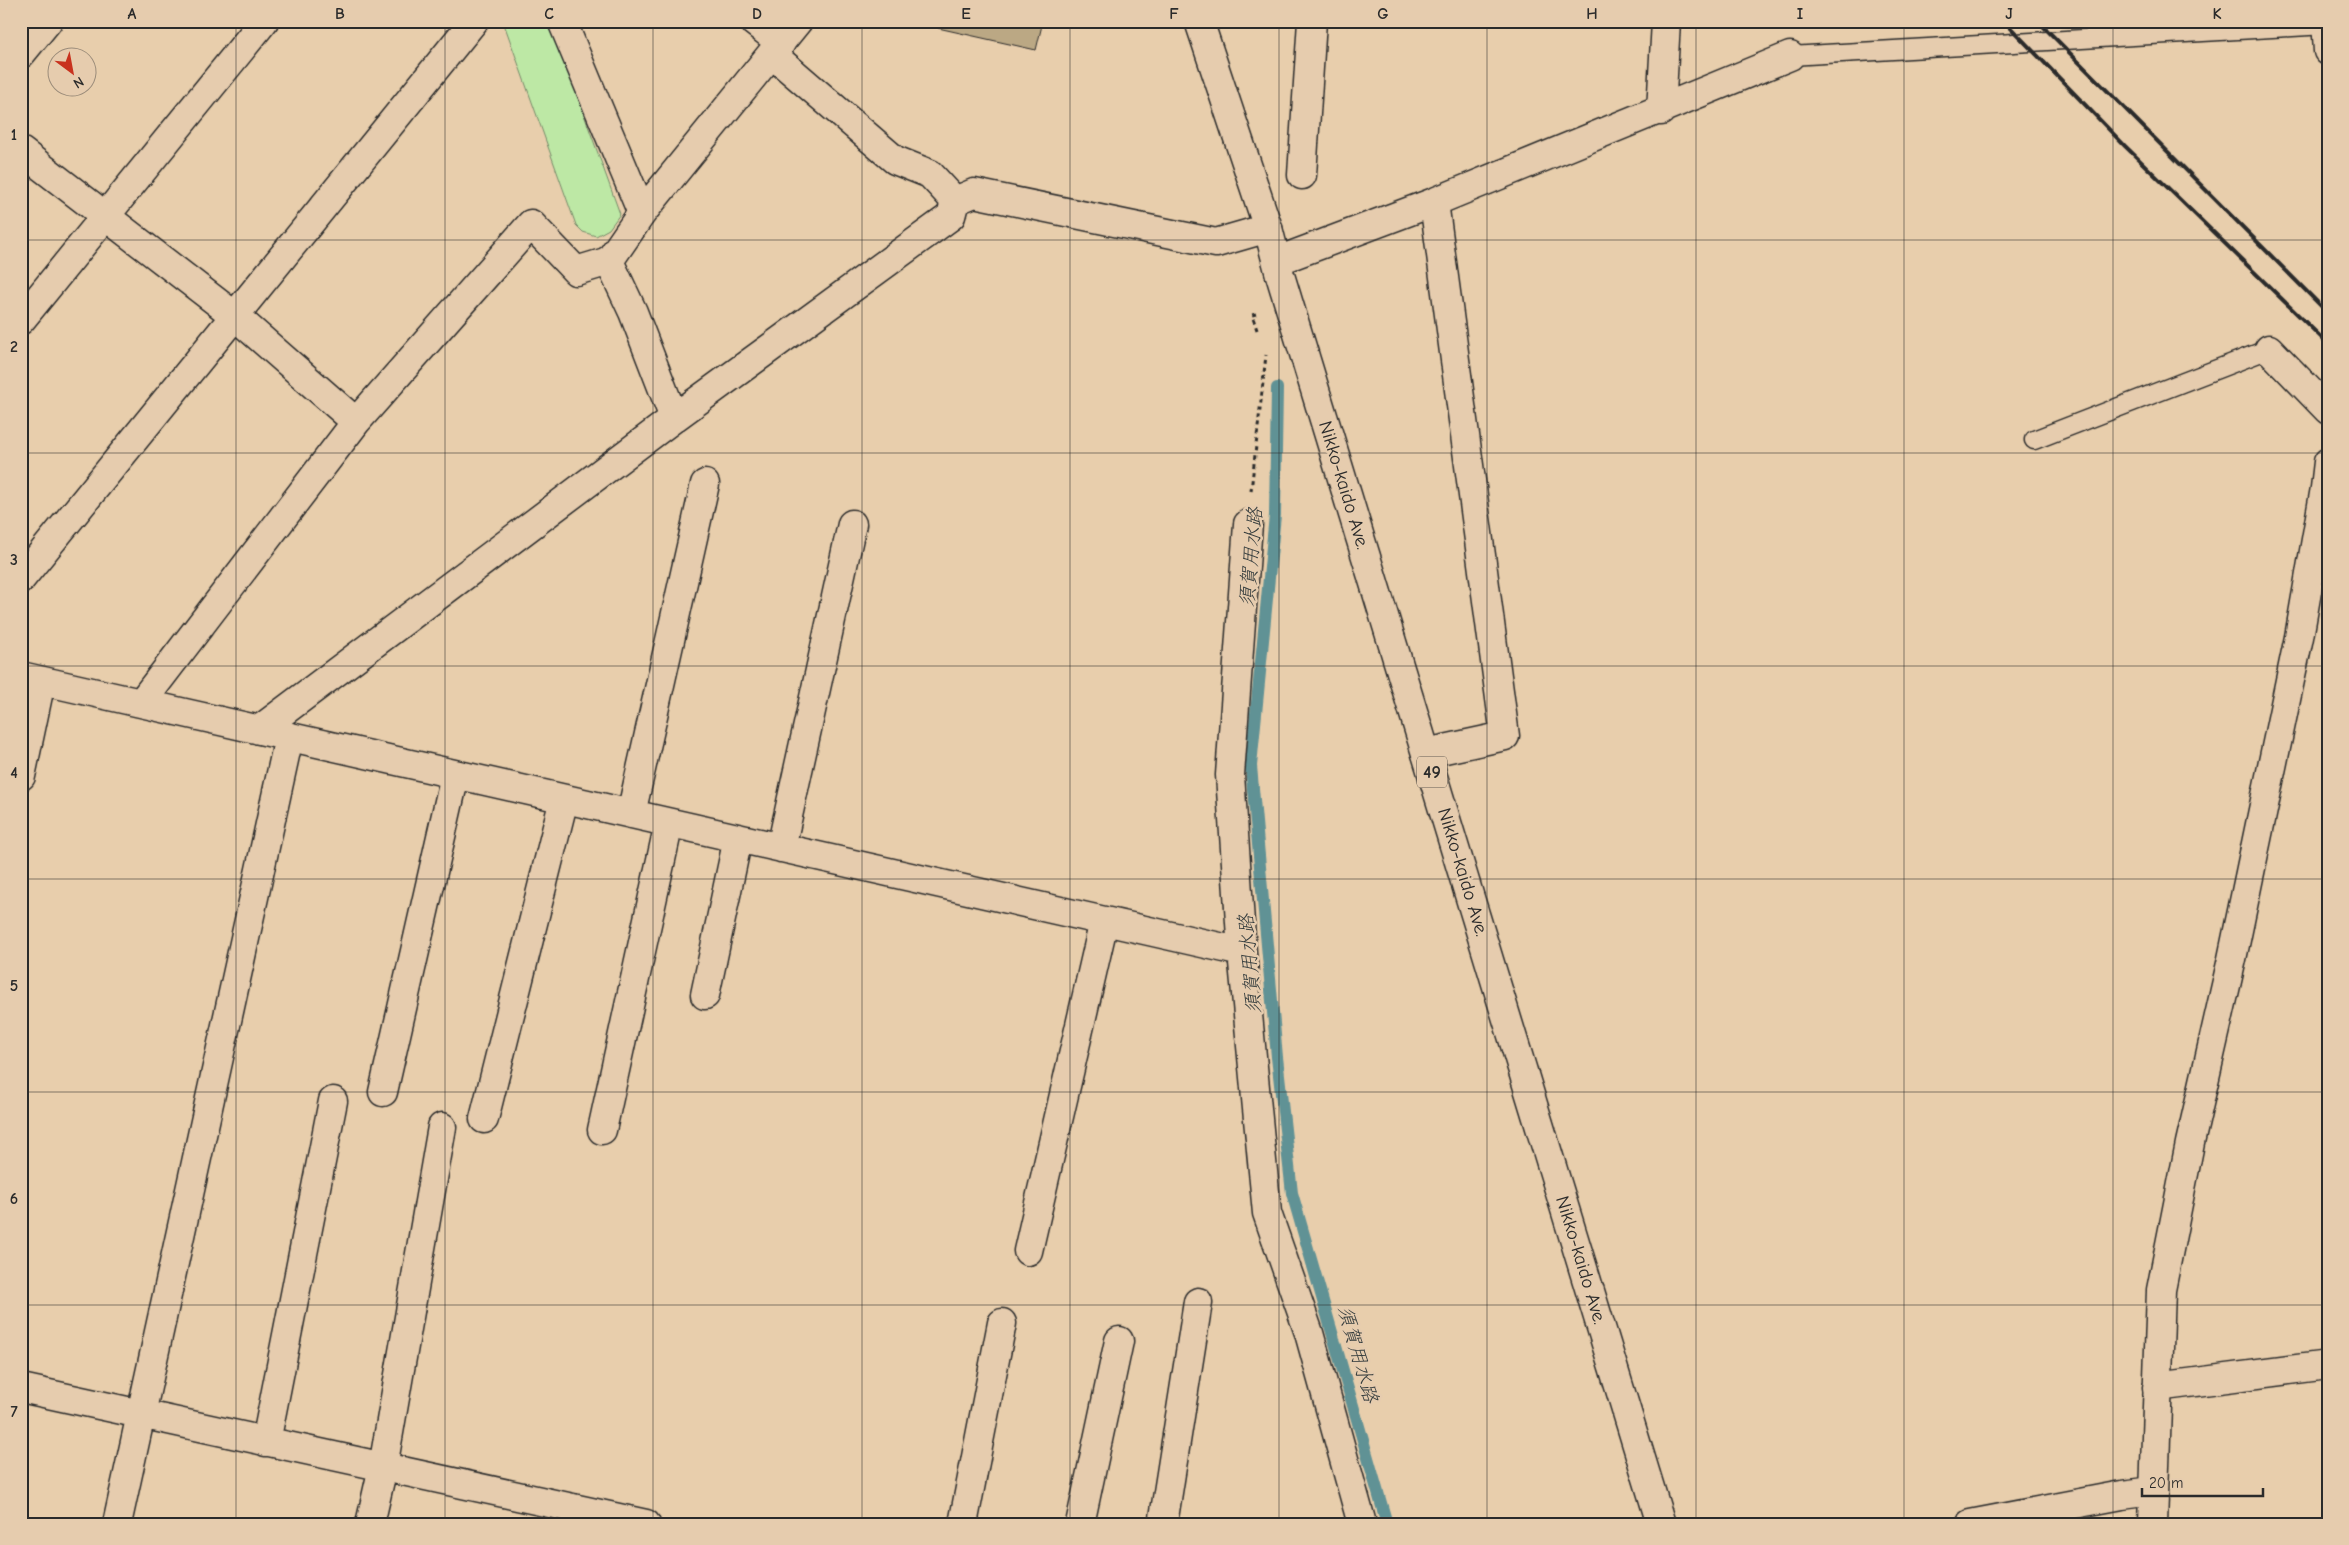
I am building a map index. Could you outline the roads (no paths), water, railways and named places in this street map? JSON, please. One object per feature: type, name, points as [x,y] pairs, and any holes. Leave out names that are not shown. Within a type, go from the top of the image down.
[{"type":"street","points":[[21,54],[48,21]]},
{"type":"street","points":[[21,320],[264,21]]},
{"type":"street","points":[[21,579],[474,21]]},
{"type":"street","points":[[562,21],[642,213]]},
{"type":"street","points":[[753,21],[777,49],[895,160],[930,174],[955,201]]},
{"type":"street","points":[[141,703],[356,422],[531,224],[576,271],[609,261],[642,213],[798,21]]},
{"type":"street","name":"Nikko-kaido Ave.","points":[[1199,21],[1268,228],[1661,1524]]},
{"type":"street","points":[[1302,176],[1312,21]]},
{"type":"street","points":[[1661,111],[1666,21]]},
{"type":"street","points":[[1277,261],[1434,202],[1661,111],[1790,56]]},
{"type":"street","points":[[21,151],[235,316],[356,422]]},
{"type":"street","points":[[955,201],[974,193],[1216,243],[1268,228]]},
{"type":"street","points":[[259,730],[674,418],[951,216],[955,201]]},
{"type":"street","points":[[1426,753],[1505,736],[1434,202]]},
{"type":"street","points":[[609,261],[633,312],[674,418]]},
{"type":"street","points":[[2269,350],[2328,410]]},
{"type":"street","points":[[2153,1524],[2161,1290],[2190,1143],[2232,959],[2299,637],[2328,462]]},
{"type":"street","points":[[631,814],[705,484]]},
{"type":"street","points":[[781,848],[852,524]]},
{"type":"street","points":[[1248,524],[1230,775],[1242,952],[1267,1213],[1309,1333],[1362,1524]]},
{"type":"street","points":[[21,776],[31,678],[1242,952]]},
{"type":"street","points":[[117,1524],[289,737]]},
{"type":"street","points":[[383,1092],[454,774]]},
{"type":"street","points":[[484,1119],[564,799]]},
{"type":"street","points":[[602,1130],[669,823]]},
{"type":"street","points":[[705,995],[738,838]]},
{"type":"street","points":[[1028,1251],[1104,921]]},
{"type":"street","points":[[266,1442],[333,1101]]},
{"type":"street","points":[[370,1524],[383,1467],[442,1127]]},
{"type":"street","points":[[1163,1524],[1198,1302]]},
{"type":"street","points":[[963,1524],[1002,1323]]},
{"type":"street","points":[[1080,1524],[1119,1341]]},
{"type":"street","points":[[2157,1387],[2328,1365]]},
{"type":"street","points":[[21,1388],[646,1524]]},
{"type":"street","points":[[1970,1524],[2122,1495],[2153,1491]]},
{"type":"lane","points":[[1790,56],[2137,38],[2327,32]]},
{"type":"lane","points":[[2034,440],[2269,350]]},
{"type":"waterway","name":"須賀用水路","points":[[1277,388],[1275,515],[1251,766],[1277,1057],[1292,1193],[1387,1524]]},
{"type":"railway","points":[[2004,21],[2125,146],[2328,344]]},
{"type":"railway","points":[[2038,21],[2328,313]]}]
